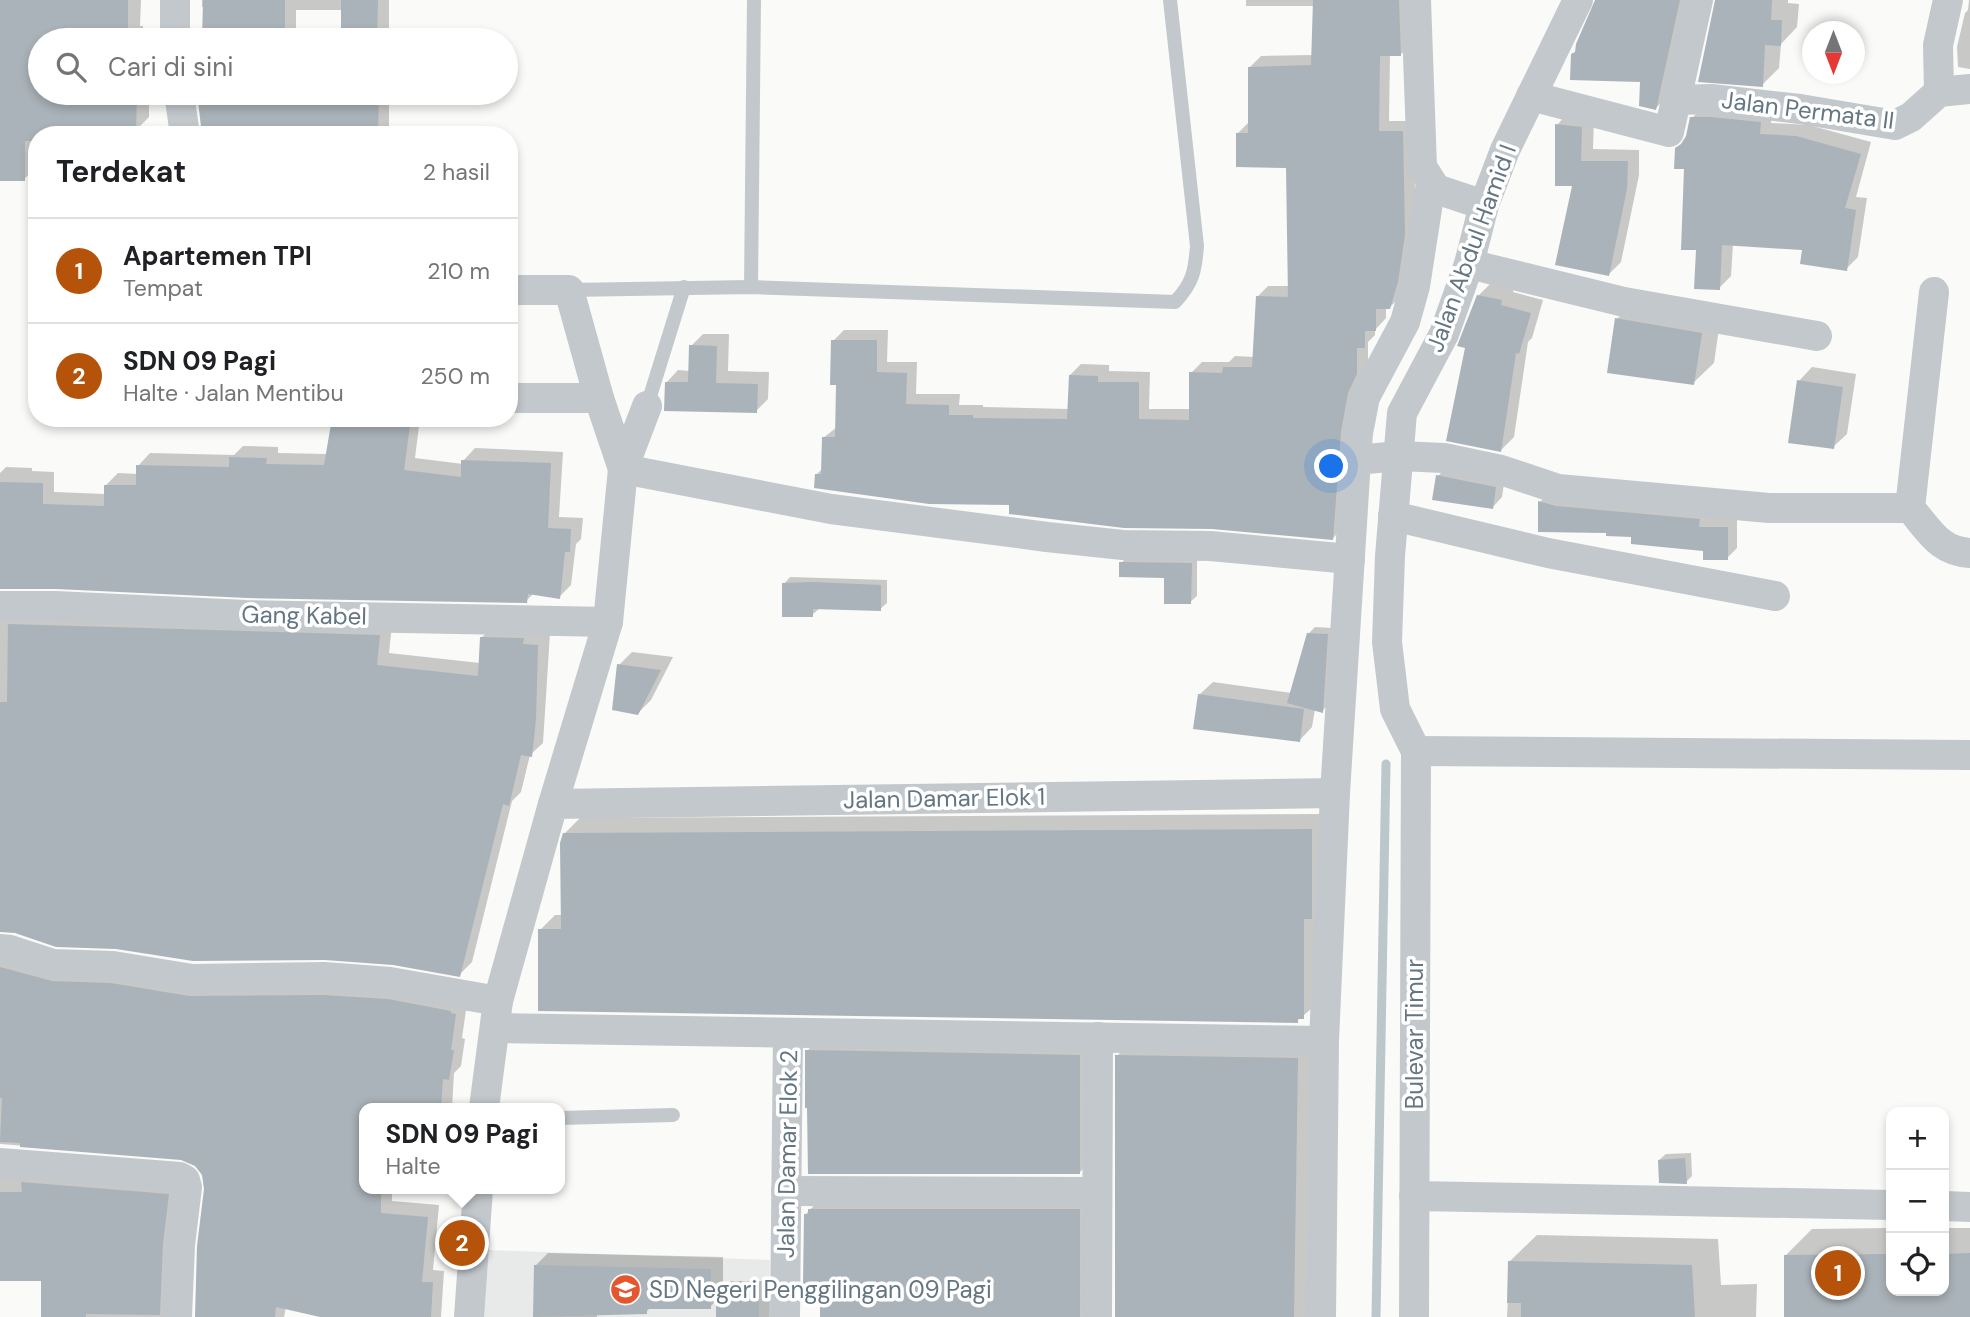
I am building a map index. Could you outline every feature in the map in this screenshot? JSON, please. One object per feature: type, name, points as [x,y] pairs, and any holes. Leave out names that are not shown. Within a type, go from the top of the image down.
[{"type":"street","points":[[175,0],[175,28]]},
{"type":"street","points":[[1416,0],[1420,154],[1424,172],[1434,186],[1482,204]]},
{"type":"street","name":"Jalan Abdul Hamid I","points":[[1416,751],[1395,709],[1387,642],[1393,516],[1402,413],[1444,334],[1469,264],[1482,204],[1505,150],[1578,0]]},
{"type":"street","points":[[1531,96],[1669,132],[1698,0]]},
{"type":"street","points":[[1948,0],[1938,45],[1939,92],[1970,89]]},
{"type":"street","name":"Jalan Permata II","points":[[1677,100],[1711,99],[1788,107],[1895,125],[1912,117],[1939,92]]},
{"type":"street","points":[[180,105],[183,126]]},
{"type":"street","points":[[1321,1317],[1325,1041],[1335,793],[1358,433],[1365,397],[1405,321],[1415,286],[1434,186]]},
{"type":"street","points":[[1469,264],[1624,302],[1817,336]]},
{"type":"street","points":[[518,290],[569,290],[599,398],[623,469]]},
{"type":"street","points":[[1910,508],[1934,292]]},
{"type":"street","points":[[518,398],[599,398]]},
{"type":"street","points":[[485,1103],[496,1014],[553,804],[608,622],[623,469],[647,406]]},
{"type":"street","points":[[1356,460],[1398,456],[1444,458],[1501,470],[1558,489],[1769,508],[1910,508],[1945,547],[1954,552],[1970,553]]},
{"type":"street","points":[[623,469],[831,509],[1022,534],[1123,545],[1210,546],[1350,559]]},
{"type":"street","points":[[1393,516],[1548,553],[1775,596]]},
{"type":"street","name":"Gang Kabel","points":[[0,606],[246,615],[608,622]]},
{"type":"street","points":[[1416,751],[1970,755]]},
{"type":"street","name":"Bulevar Timur","points":[[1414,1317],[1416,751]]},
{"type":"street","name":"Jalan Damar Elok 1","points":[[553,804],[1335,793]]},
{"type":"street","points":[[0,949],[53,964],[113,966],[192,979],[324,977],[390,982],[496,1014],[788,1033],[1325,1041]]},
{"type":"street","name":"Jalan Damar Elok 2","points":[[785,1317],[788,1033]]},
{"type":"street","points":[[1097,1317],[1098,1037]]},
{"type":"street","points":[[0,1163],[166,1176],[185,1180],[187,1187],[180,1245],[177,1317]]},
{"type":"street","points":[[786,1191],[1097,1192]]},
{"type":"street","points":[[469,1317],[478,1194]]},
{"type":"street","points":[[1414,1196],[1886,1205]]},
{"type":"street","points":[[1949,1206],[1970,1207]]},
{"type":"lane","points":[[751,287],[754,0]]},
{"type":"lane","points":[[569,290],[751,287],[1175,302],[1187,289],[1195,269],[1197,246],[1170,0]]},
{"type":"lane","points":[[647,406],[684,287]]},
{"type":"lane","points":[[565,1118],[673,1115]]},
{"type":"shaded area","name":"SD Negeri Penggilingan 09 Pagi","points":[[489,1250],[770,1260],[769,1317],[479,1317]]},
{"type":"building","points":[[0,0],[128,0],[128,28],[28,28],[28,105],[137,105],[136,126],[28,126],[28,141],[25,141],[25,181],[0,181]]},
{"type":"building","points":[[203,0],[285,0],[285,28],[202,28]]},
{"type":"building","points":[[341,0],[378,0],[377,28],[341,28]]},
{"type":"building","points":[[1313,0],[1399,0],[1401,56],[1380,56],[1379,131],[1403,131],[1405,235],[1398,282],[1390,309],[1376,309],[1376,331],[1365,331],[1365,348],[1357,348],[1357,374],[1348,393],[1341,432],[1333,540],[1212,529],[1124,528],[1009,514],[1009,505],[929,504],[814,488],[815,474],[821,474],[822,437],[835,437],[836,385],[830,385],[831,340],[877,340],[877,372],[907,373],[906,404],[949,405],[949,415],[973,415],[973,418],[1067,419],[1069,375],[1098,376],[1098,382],[1139,382],[1139,419],[1189,420],[1189,372],[1222,373],[1223,367],[1252,367],[1256,296],[1288,297],[1286,168],[1236,167],[1236,133],[1248,133],[1248,67],[1311,65]]},
{"type":"building","points":[[1595,0],[1680,0],[1656,110],[1639,106],[1640,82],[1570,80],[1571,54],[1575,52]]},
{"type":"building","points":[[1715,0],[1772,0],[1771,20],[1782,20],[1781,46],[1765,45],[1763,87],[1698,82]]},
{"type":"building","points":[[198,105],[379,105],[378,126],[201,126]]},
{"type":"building","points":[[1690,117],[1761,122],[1760,134],[1796,136],[1861,154],[1845,208],[1856,210],[1847,271],[1800,264],[1802,250],[1722,245],[1720,290],[1694,289],[1696,250],[1681,250],[1684,169],[1674,169],[1675,148],[1686,136]]},
{"type":"building","points":[[1555,124],[1582,127],[1581,161],[1628,161],[1627,189],[1609,276],[1555,265],[1572,186],[1555,186]]},
{"type":"building","points":[[1477,295],[1502,300],[1501,305],[1531,313],[1519,354],[1516,353],[1501,452],[1446,441],[1465,348],[1457,346]]},
{"type":"building","points":[[1615,318],[1702,333],[1694,385],[1607,373]]},
{"type":"building","points":[[689,345],[717,346],[716,383],[758,384],[757,413],[664,411],[665,382],[688,382]]},
{"type":"building","points":[[1797,380],[1843,387],[1834,449],[1788,443]]},
{"type":"building","points":[[330,427],[410,427],[404,470],[461,477],[461,460],[551,463],[548,528],[571,529],[570,552],[565,552],[560,599],[528,594],[527,603],[247,598],[0,589],[0,482],[43,483],[43,504],[104,506],[104,485],[136,485],[136,465],[229,467],[229,457],[267,458],[266,464],[324,465]]},
{"type":"building","points":[[1436,475],[1496,487],[1493,509],[1432,500]]},
{"type":"building","points":[[1538,501],[1556,506],[1700,519],[1699,527],[1728,527],[1728,560],[1703,560],[1703,551],[1631,544],[1631,537],[1606,536],[1606,533],[1538,532]]},
{"type":"building","points":[[1119,562],[1192,563],[1191,604],[1164,604],[1164,578],[1119,577]]},
{"type":"building","points":[[782,583],[881,585],[881,611],[813,609],[813,617],[782,617]]},
{"type":"building","points":[[8,624],[380,635],[377,665],[478,676],[480,637],[524,638],[523,644],[538,645],[532,757],[521,755],[509,806],[503,804],[460,977],[393,965],[325,960],[193,961],[116,949],[56,947],[15,933],[0,932],[0,702],[7,702]]},
{"type":"building","points":[[1307,633],[1328,634],[1323,713],[1287,703]]},
{"type":"building","points":[[617,664],[661,670],[638,715],[612,710]]},
{"type":"building","points":[[1198,694],[1304,709],[1300,742],[1193,729]]},
{"type":"building","points":[[1312,829],[1312,919],[1304,919],[1304,1019],[1298,1019],[1298,1023],[538,1011],[538,929],[561,929],[560,843],[563,833]]},
{"type":"building","points":[[0,967],[52,981],[111,983],[189,996],[323,995],[388,999],[451,1011],[456,1014],[451,1050],[454,1050],[449,1080],[443,1079],[441,1103],[359,1103],[359,1194],[381,1194],[381,1213],[428,1217],[422,1282],[433,1282],[431,1317],[320,1317],[276,1307],[275,1317],[195,1317],[197,1246],[204,1189],[202,1175],[195,1166],[181,1160],[20,1147],[20,1143],[0,1142]]},
{"type":"building","points":[[805,1050],[1080,1055],[1080,1174],[808,1174]]},
{"type":"building","points":[[1115,1055],[1298,1058],[1294,1317],[1115,1317]]},
{"type":"building","points":[[1685,1158],[1687,1184],[1659,1183],[1658,1160]]},
{"type":"building","points":[[21,1182],[169,1194],[163,1244],[160,1315],[86,1314],[86,1317],[41,1317],[41,1281],[0,1281],[0,1192],[22,1192]]},
{"type":"building","points":[[808,1209],[1080,1209],[1080,1317],[820,1317],[820,1285],[803,1285],[804,1214],[808,1214]]},
{"type":"building","points":[[1970,1253],[1970,1317],[1784,1317],[1784,1255],[1886,1254],[1886,1296],[1949,1296],[1949,1254]]},
{"type":"building","points":[[1508,1261],[1692,1265],[1695,1317],[1521,1317],[1521,1303],[1507,1303]]},
{"type":"building","points":[[534,1265],[711,1269],[711,1309],[647,1309],[647,1314],[533,1317]]},
{"type":"building","points":[[716,1292],[759,1293],[759,1317],[716,1317]]},
{"type":"waterway","points":[[1376,1317],[1386,764]]},
{"type":"place","name":"SDN 09 Pagi","points":[[462,1243]]},
{"type":"place","name":"Apartemen TPI","points":[[1838,1273]]},
{"type":"place","name":"SD Negeri Penggilingan 09 Pagi","points":[[626,1289]]}]
